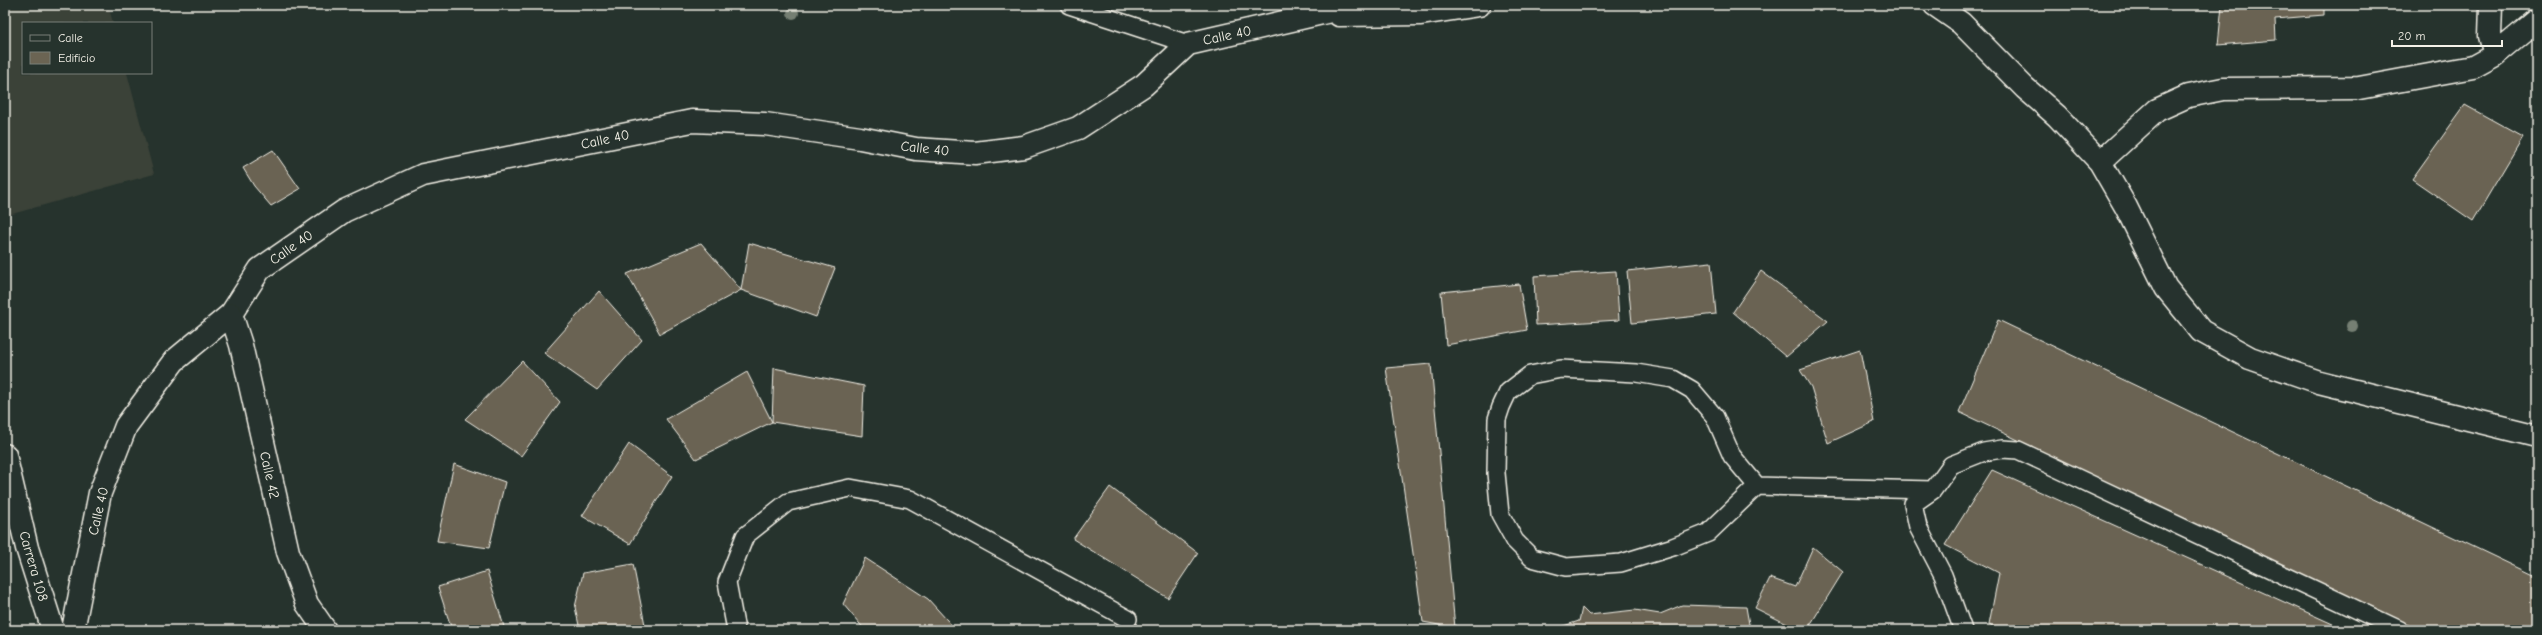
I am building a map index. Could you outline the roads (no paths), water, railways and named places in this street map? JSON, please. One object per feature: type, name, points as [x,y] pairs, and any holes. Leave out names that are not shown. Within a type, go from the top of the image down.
[{"type":"street","name":"Calle 40","points":[[73,630],[100,493],[126,426],[174,361],[231,314],[260,269],[344,211],[422,175],[692,121],[765,124],[860,138],[916,149],[975,153],[1024,147],[1078,128],[1144,85],[1188,44],[1357,5]]},
{"type":"street","points":[[1318,15],[1421,14],[1479,5]]},
{"type":"street","points":[[1935,5],[1961,23],[2025,88],[2057,116],[2100,162],[2126,207],[2166,288],[2201,331],[2250,358],[2319,382],[2537,436]]},
{"type":"street","points":[[2490,5],[2490,36],[2495,55]]},
{"type":"street","points":[[2100,162],[2157,110],[2188,96],[2223,89],[2358,88],[2473,66],[2495,55],[2537,20]]},
{"type":"street","name":"Calle 42","points":[[231,314],[242,344],[288,552],[307,604],[325,630]]},
{"type":"street","name":"Carrera 108","points":[[5,455],[27,548],[53,630]]},
{"type":"lane","points":[[1069,5],[1188,44]]},
{"type":"lane","points":[[1757,486],[1732,456],[1715,417],[1692,390],[1673,379],[1636,373],[1560,369],[1530,375],[1508,392],[1501,406],[1497,419],[1496,473],[1500,514],[1515,541],[1532,558],[1566,567],[1621,563],[1674,547],[1708,533],[1757,486],[1933,490]]},
{"type":"lane","points":[[1963,630],[1944,575],[1918,527],[1913,504],[1933,490],[1951,465],[1984,452],[2002,449],[2018,450],[2400,630]]},
{"type":"lane","points":[[736,630],[727,582],[745,536],[788,502],[850,488],[910,499],[1128,619]]}]
